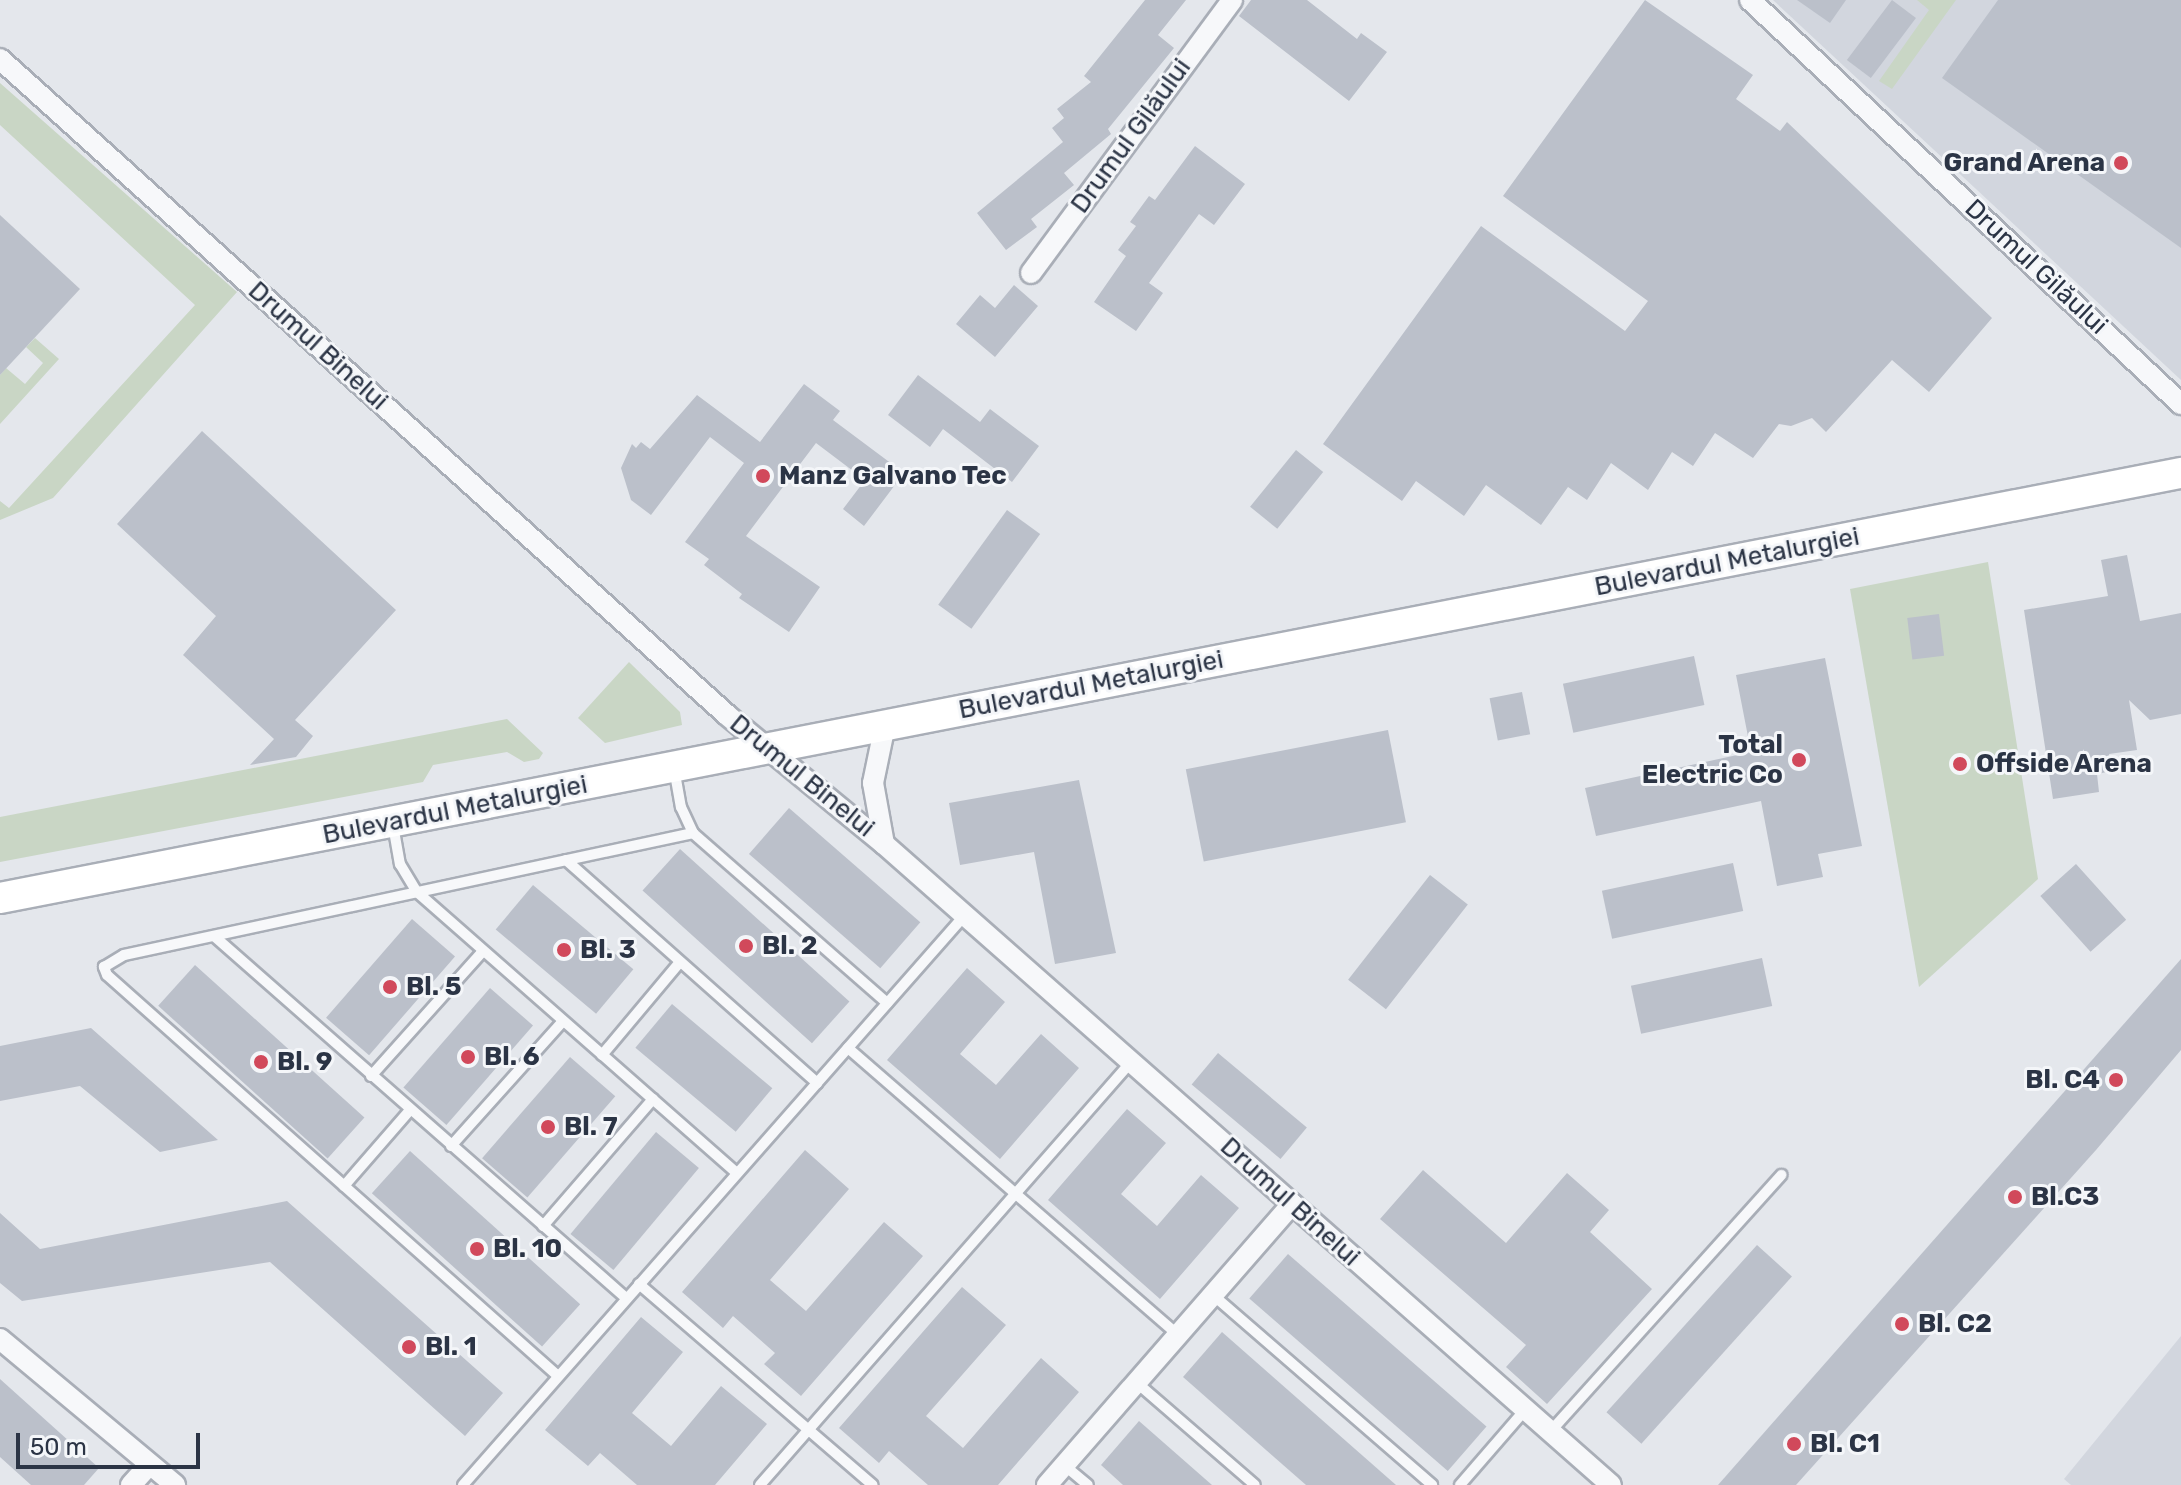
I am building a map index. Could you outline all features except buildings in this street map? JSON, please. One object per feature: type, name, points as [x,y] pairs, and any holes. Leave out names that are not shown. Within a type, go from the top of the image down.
[{"type":"main road","name":"Bulevardul Metalurgiei","points":[[0,898],[2181,473]]},
{"type":"street","name":"Drumul Gilăului","points":[[1031,273],[1232,0]]},
{"type":"street","name":"Drumul Gilăului","points":[[1750,0],[2181,404]]},
{"type":"street","name":"Drumul Binelui","points":[[0,59],[767,749],[884,844],[1611,1485]]},
{"type":"street","points":[[884,844],[873,783],[885,725]]},
{"type":"street","points":[[1047,1485],[1292,1204]]},
{"type":"street","points":[[0,1339],[175,1485]]},
{"type":"street","points":[[131,1485],[149,1465]]},
{"type":"lane","points":[[673,766],[681,807],[693,833],[887,1003]]},
{"type":"lane","points":[[393,822],[400,864],[417,892],[737,1173]]},
{"type":"lane","points":[[558,1376],[107,975],[104,967],[124,955],[693,833]]},
{"type":"lane","points":[[566,860],[817,1083]]},
{"type":"lane","points":[[463,1485],[965,915]]},
{"type":"lane","points":[[214,936],[626,1298]]},
{"type":"lane","points":[[371,1076],[483,951]]},
{"type":"lane","points":[[602,1055],[680,962]]},
{"type":"lane","points":[[451,1146],[563,1021]]},
{"type":"lane","points":[[848,1048],[1178,1335]]},
{"type":"lane","points":[[760,1485],[1131,1062]]},
{"type":"lane","points":[[543,1226],[653,1099]]},
{"type":"lane","points":[[344,1186],[410,1110]]},
{"type":"lane","points":[[1550,1432],[1781,1175]]},
{"type":"lane","points":[[639,1284],[873,1485]]},
{"type":"lane","points":[[1213,1295],[1432,1485]]},
{"type":"lane","points":[[1136,1382],[1255,1485]]},
{"type":"lane","points":[[1460,1485],[1525,1410]]},
{"type":"lane","points":[[1064,1465],[1088,1485]]},
{"type":"shaded area","points":[[1773,0],[2181,0],[2181,380]]},
{"type":"shaded area","points":[[2181,1336],[2181,1485],[2071,1485],[2064,1479]]},
{"type":"green space","points":[[1917,0],[1956,0],[1892,89],[1879,81],[1929,10]]},
{"type":"green space","points":[[0,83],[237,292],[53,498],[0,520],[0,501],[9,508],[195,305],[0,125]]},
{"type":"green space","points":[[35,338],[59,359],[0,424],[0,375],[6,368],[25,384],[43,363],[26,347]]},
{"type":"green space","points":[[1988,562],[2038,879],[1919,987],[1850,589]]},
{"type":"green space","points":[[629,662],[680,712],[682,725],[605,743],[578,718]]},
{"type":"green space","points":[[507,719],[543,753],[539,759],[524,762],[507,752],[433,765],[423,782],[0,862],[0,817]]},
{"type":"place","name":"Grand Arena","points":[[2121,163]]},
{"type":"place","name":"Manz Galvano Tec","points":[[763,476]]},
{"type":"place","name":"Total Electric Co","points":[[1799,760]]},
{"type":"place","name":"Offside Arena","points":[[1960,764]]},
{"type":"place","name":"Bl. 2","points":[[746,946]]},
{"type":"place","name":"Bl. 3","points":[[564,950]]},
{"type":"place","name":"Bl. 5","points":[[390,987]]},
{"type":"place","name":"Bl. 6","points":[[468,1057]]},
{"type":"place","name":"Bl. 9","points":[[261,1062]]},
{"type":"place","name":"Bl. C4","points":[[2116,1080]]},
{"type":"place","name":"Bl. 7","points":[[548,1127]]},
{"type":"place","name":"Bl.C3","points":[[2015,1197]]},
{"type":"place","name":"Bl. 10","points":[[477,1249]]},
{"type":"place","name":"Bl. C2","points":[[1902,1324]]},
{"type":"place","name":"Bl. 1","points":[[409,1347]]},
{"type":"place","name":"Bl. C1","points":[[1794,1444]]}]
